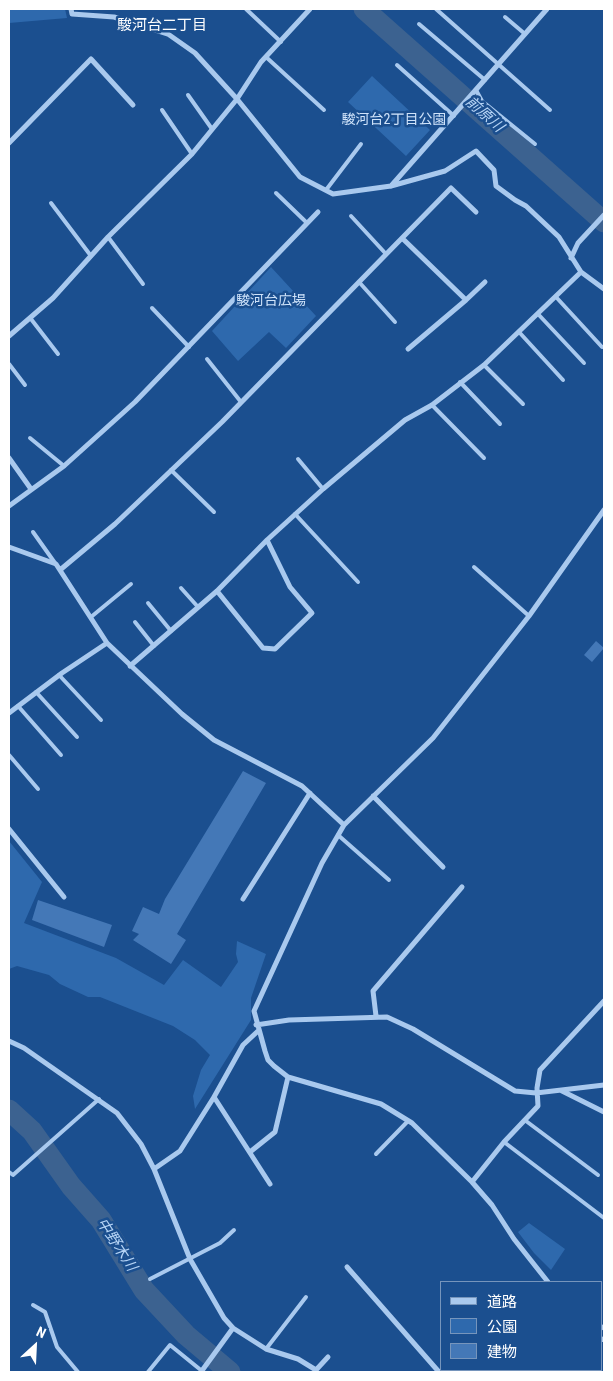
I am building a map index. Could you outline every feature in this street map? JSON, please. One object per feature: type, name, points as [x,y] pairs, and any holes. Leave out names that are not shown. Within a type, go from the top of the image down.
[{"type":"street","points":[[70,9],[72,14],[114,17],[168,34],[195,53],[237,99],[300,177],[333,194],[391,186],[445,171],[476,151],[494,170],[496,186],[526,206],[559,236],[581,272],[604,289]]},
{"type":"street","points":[[9,336],[31,319],[108,237],[192,154],[237,99],[266,57],[310,9]]},
{"type":"street","points":[[391,186],[547,9]]},
{"type":"street","points":[[10,139],[91,59],[133,105]]},
{"type":"street","points":[[60,570],[115,524],[241,402],[451,188],[476,212]]},
{"type":"street","points":[[9,506],[64,466],[135,402],[306,222],[318,212]]},
{"type":"street","points":[[571,258],[578,243],[604,215]]},
{"type":"street","points":[[402,238],[466,300]]},
{"type":"street","points":[[130,666],[217,591],[266,540],[323,489],[406,420],[432,405],[484,365],[581,272]]},
{"type":"street","points":[[408,349],[485,282]]},
{"type":"street","points":[[9,458],[31,489]]},
{"type":"street","points":[[547,1281],[514,1239],[492,1205],[472,1182],[408,1121],[381,1104],[288,1077],[268,1060],[257,1028],[254,1011],[322,864],[344,825],[433,738],[529,616],[604,510]]},
{"type":"street","points":[[217,591],[263,648],[275,649],[312,613],[290,587],[266,540]]},
{"type":"street","points":[[9,547],[56,564],[107,642],[130,666],[214,740],[286,777],[310,793],[344,825]]},
{"type":"street","points":[[9,713],[107,642]]},
{"type":"street","points":[[243,899],[310,793]]},
{"type":"street","points":[[373,796],[443,867]]},
{"type":"street","points":[[9,828],[64,897]]},
{"type":"street","points":[[376,1016],[373,991],[462,887]]},
{"type":"street","points":[[472,1182],[504,1142],[538,1106],[536,1093],[540,1070],[603,1004]]},
{"type":"street","points":[[154,1170],[180,1151],[214,1097],[243,1045],[257,1028],[289,1020],[387,1017],[413,1029],[515,1091],[536,1093],[604,1086]]},
{"type":"street","points":[[9,1041],[24,1048],[117,1112],[141,1144],[154,1170],[190,1259],[224,1318],[233,1328],[266,1349],[298,1359],[316,1370],[328,1358]]},
{"type":"street","points":[[250,1152],[275,1132],[288,1077]]},
{"type":"street","points":[[560,1091],[604,1112]]},
{"type":"street","points":[[214,1097],[270,1184]]},
{"type":"street","points":[[347,1267],[439,1372]]},
{"type":"street","points":[[201,1372],[233,1328]]},
{"type":"lane","points":[[246,9],[281,42]]},
{"type":"lane","points":[[436,9],[550,110]]},
{"type":"lane","points":[[506,17],[525,34]]},
{"type":"lane","points":[[419,24],[485,80]]},
{"type":"lane","points":[[266,57],[324,110]]},
{"type":"lane","points":[[397,65],[454,116]]},
{"type":"lane","points":[[476,90],[482,101],[535,144]]},
{"type":"lane","points":[[188,95],[212,129]]},
{"type":"lane","points":[[162,110],[192,154]]},
{"type":"lane","points":[[326,190],[361,144]]},
{"type":"lane","points":[[276,193],[306,222]]},
{"type":"lane","points":[[51,204],[91,256]]},
{"type":"lane","points":[[351,216],[386,254]]},
{"type":"lane","points":[[108,237],[143,284]]},
{"type":"lane","points":[[359,282],[396,322]]},
{"type":"lane","points":[[556,297],[602,347]]},
{"type":"lane","points":[[152,308],[189,347]]},
{"type":"lane","points":[[538,314],[584,364]]},
{"type":"lane","points":[[31,319],[58,354]]},
{"type":"lane","points":[[519,332],[563,380]]},
{"type":"lane","points":[[207,359],[241,402]]},
{"type":"lane","points":[[9,364],[25,385]]},
{"type":"lane","points":[[484,365],[523,404]]},
{"type":"lane","points":[[460,382],[500,424]]},
{"type":"lane","points":[[432,405],[484,458]]},
{"type":"lane","points":[[30,438],[64,466]]},
{"type":"lane","points":[[298,459],[323,489]]},
{"type":"lane","points":[[171,470],[214,512]]},
{"type":"lane","points":[[295,514],[358,582]]},
{"type":"lane","points":[[32,532],[56,564]]},
{"type":"lane","points":[[474,567],[529,616]]},
{"type":"lane","points":[[91,617],[131,584]]},
{"type":"lane","points":[[181,588],[198,607]]},
{"type":"lane","points":[[148,603],[171,631]]},
{"type":"lane","points":[[135,622],[154,646]]},
{"type":"lane","points":[[59,675],[101,720]]},
{"type":"lane","points":[[36,692],[77,737]]},
{"type":"lane","points":[[18,706],[61,755]]},
{"type":"lane","points":[[9,754],[38,789]]},
{"type":"lane","points":[[338,835],[389,880]]},
{"type":"lane","points":[[9,1172],[13,1175],[99,1099]]},
{"type":"lane","points":[[526,1120],[598,1176]]},
{"type":"lane","points":[[376,1154],[408,1121]]},
{"type":"lane","points":[[504,1142],[604,1218]]},
{"type":"lane","points":[[150,1279],[220,1242],[234,1230]]},
{"type":"lane","points":[[266,1349],[306,1297]]},
{"type":"lane","points":[[33,1305],[45,1312],[57,1348],[78,1372]]},
{"type":"lane","points":[[148,1372],[170,1345],[201,1372]]},
{"type":"green space","points":[[9,9],[65,9],[67,18],[9,23]]},
{"type":"green space","name":"駿河台2丁目公園","points":[[372,76],[430,130],[406,156],[348,102]]},
{"type":"green space","name":"駿河台広場","points":[[271,267],[316,316],[286,348],[269,332],[238,361],[212,331]]},
{"type":"green space","points":[[9,841],[42,882],[24,923],[116,958],[164,985],[183,960],[221,987],[238,962],[236,954],[237,941],[266,954],[251,998],[251,1020],[195,1109],[193,1096],[201,1070],[210,1055],[195,1040],[173,1026],[100,997],[88,997],[60,984],[49,975],[17,966],[9,969]]},
{"type":"green space","points":[[529,1223],[565,1249],[551,1270],[534,1253],[518,1232]]},
{"type":"building","points":[[596,641],[604,648],[592,662],[584,655]]},
{"type":"building","points":[[243,771],[266,783],[177,934],[186,940],[171,964],[133,940],[139,934],[132,931],[143,907],[159,914],[165,899]]},
{"type":"building","points":[[38,900],[112,925],[104,947],[32,920]]},
{"type":"waterway","name":"前原川","points":[[364,9],[604,222]]},
{"type":"waterway","name":"中野木川","points":[[9,1110],[32,1131],[71,1186],[101,1220],[144,1290],[186,1335],[230,1372]]},
{"type":"district","name":"駿河台二丁目","points":[[162,26]]}]
